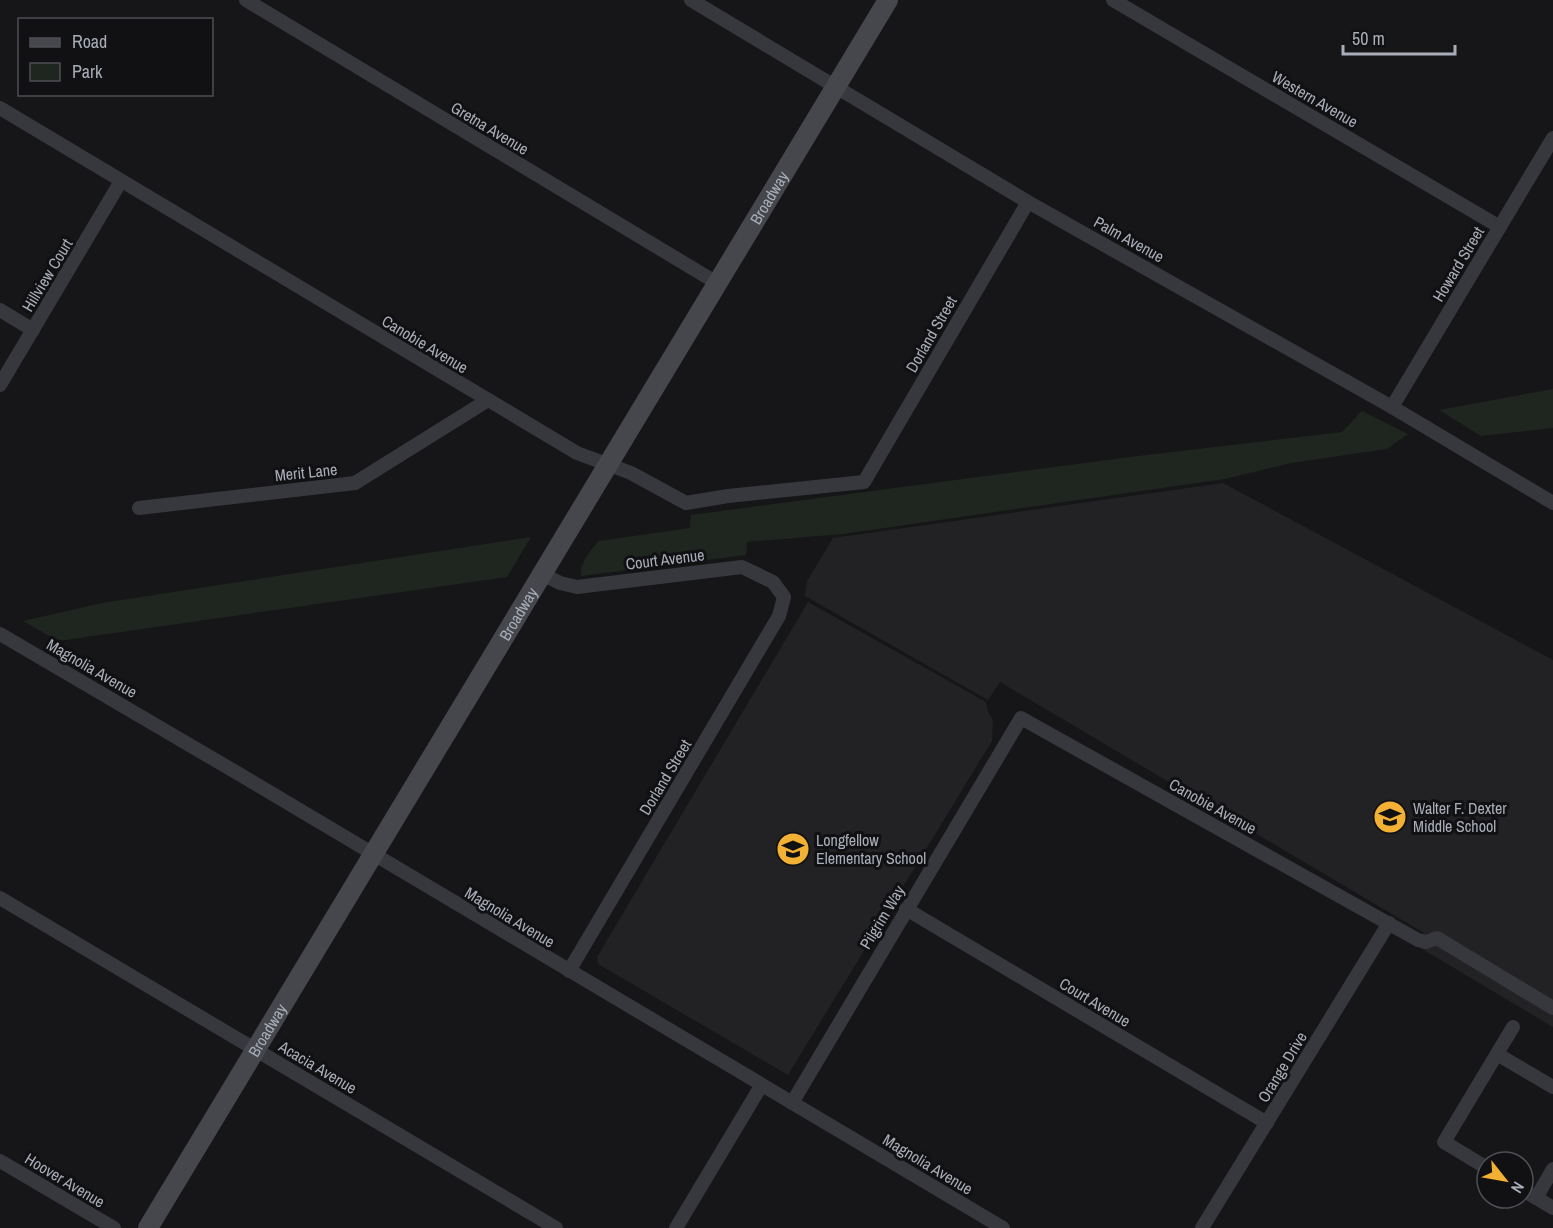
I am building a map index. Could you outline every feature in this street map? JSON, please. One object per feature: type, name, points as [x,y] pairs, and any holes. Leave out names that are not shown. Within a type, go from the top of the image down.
[{"type":"street","name":"Gretna Avenue","points":[[246,0],[717,284]]},
{"type":"street","name":"Palm Avenue","points":[[691,0],[1028,202],[1392,407],[1553,503]]},
{"type":"street","name":"Broadway","points":[[148,1228],[888,0]]},
{"type":"street","name":"Western Avenue","points":[[1113,0],[1500,227]]},
{"type":"street","name":"Canobie Avenue","points":[[0,108],[577,453],[631,473],[686,503],[728,496],[864,482]]},
{"type":"street","name":"Howard Street","points":[[1392,407],[1553,138]]},
{"type":"street","name":"Hillview Court","points":[[0,385],[121,181]]},
{"type":"street","name":"Dorland Street","points":[[864,482],[1028,202]]},
{"type":"street","points":[[0,310],[33,330]]},
{"type":"street","name":"Merit Lane","points":[[140,508],[355,483],[488,400]]},
{"type":"street","name":"Court Avenue","points":[[542,574],[560,583],[577,587],[742,567],[773,582],[784,597]]},
{"type":"street","name":"Dorland Street","points":[[569,971],[779,616],[784,597]]},
{"type":"street","name":"Magnolia Avenue","points":[[0,634],[1003,1228]]},
{"type":"street","name":"Canobie Avenue","points":[[1021,718],[1418,940],[1426,942],[1437,938],[1553,1008]]},
{"type":"street","name":"Pilgrim Way","points":[[792,1103],[1021,718]]},
{"type":"street","name":"Acacia Avenue","points":[[0,898],[556,1228]]},
{"type":"street","name":"Court Avenue","points":[[906,909],[1267,1123]]},
{"type":"street","name":"Orange Drive","points":[[1202,1228],[1389,923]]},
{"type":"street","points":[[1475,1161],[1444,1142],[1513,1027]]},
{"type":"street","points":[[1497,1054],[1553,1087]]},
{"type":"street","points":[[676,1228],[761,1086]]},
{"type":"street","name":"Hoover Avenue","points":[[0,1161],[114,1228]]},
{"type":"street","points":[[1553,1168],[1536,1198],[1553,1208]]},
{"type":"shaded area","name":"Walter F. Dexter Middle School","points":[[1223,483],[1553,660],[1553,1027],[1417,946],[1424,933],[1000,682],[988,700],[805,596],[807,581],[833,538]]},
{"type":"shaded area","name":"Longfellow Elementary School","points":[[808,602],[986,702],[993,720],[992,741],[788,1075],[598,964],[597,957]]},
{"type":"green space","points":[[1553,389],[1553,428],[1481,436],[1439,410]]},
{"type":"green space","points":[[1362,411],[1408,434],[1387,449],[1291,463],[1225,479],[843,534],[747,542],[746,555],[581,576],[589,552],[599,541],[690,528],[691,515],[1130,457],[1342,432]]},
{"type":"green space","points":[[531,537],[507,577],[58,641],[23,621],[102,603]]},
{"type":"place","name":"Walter F. Dexter Middle School","points":[[1390,817]]},
{"type":"place","name":"Longfellow Elementary School","points":[[793,849]]}]
